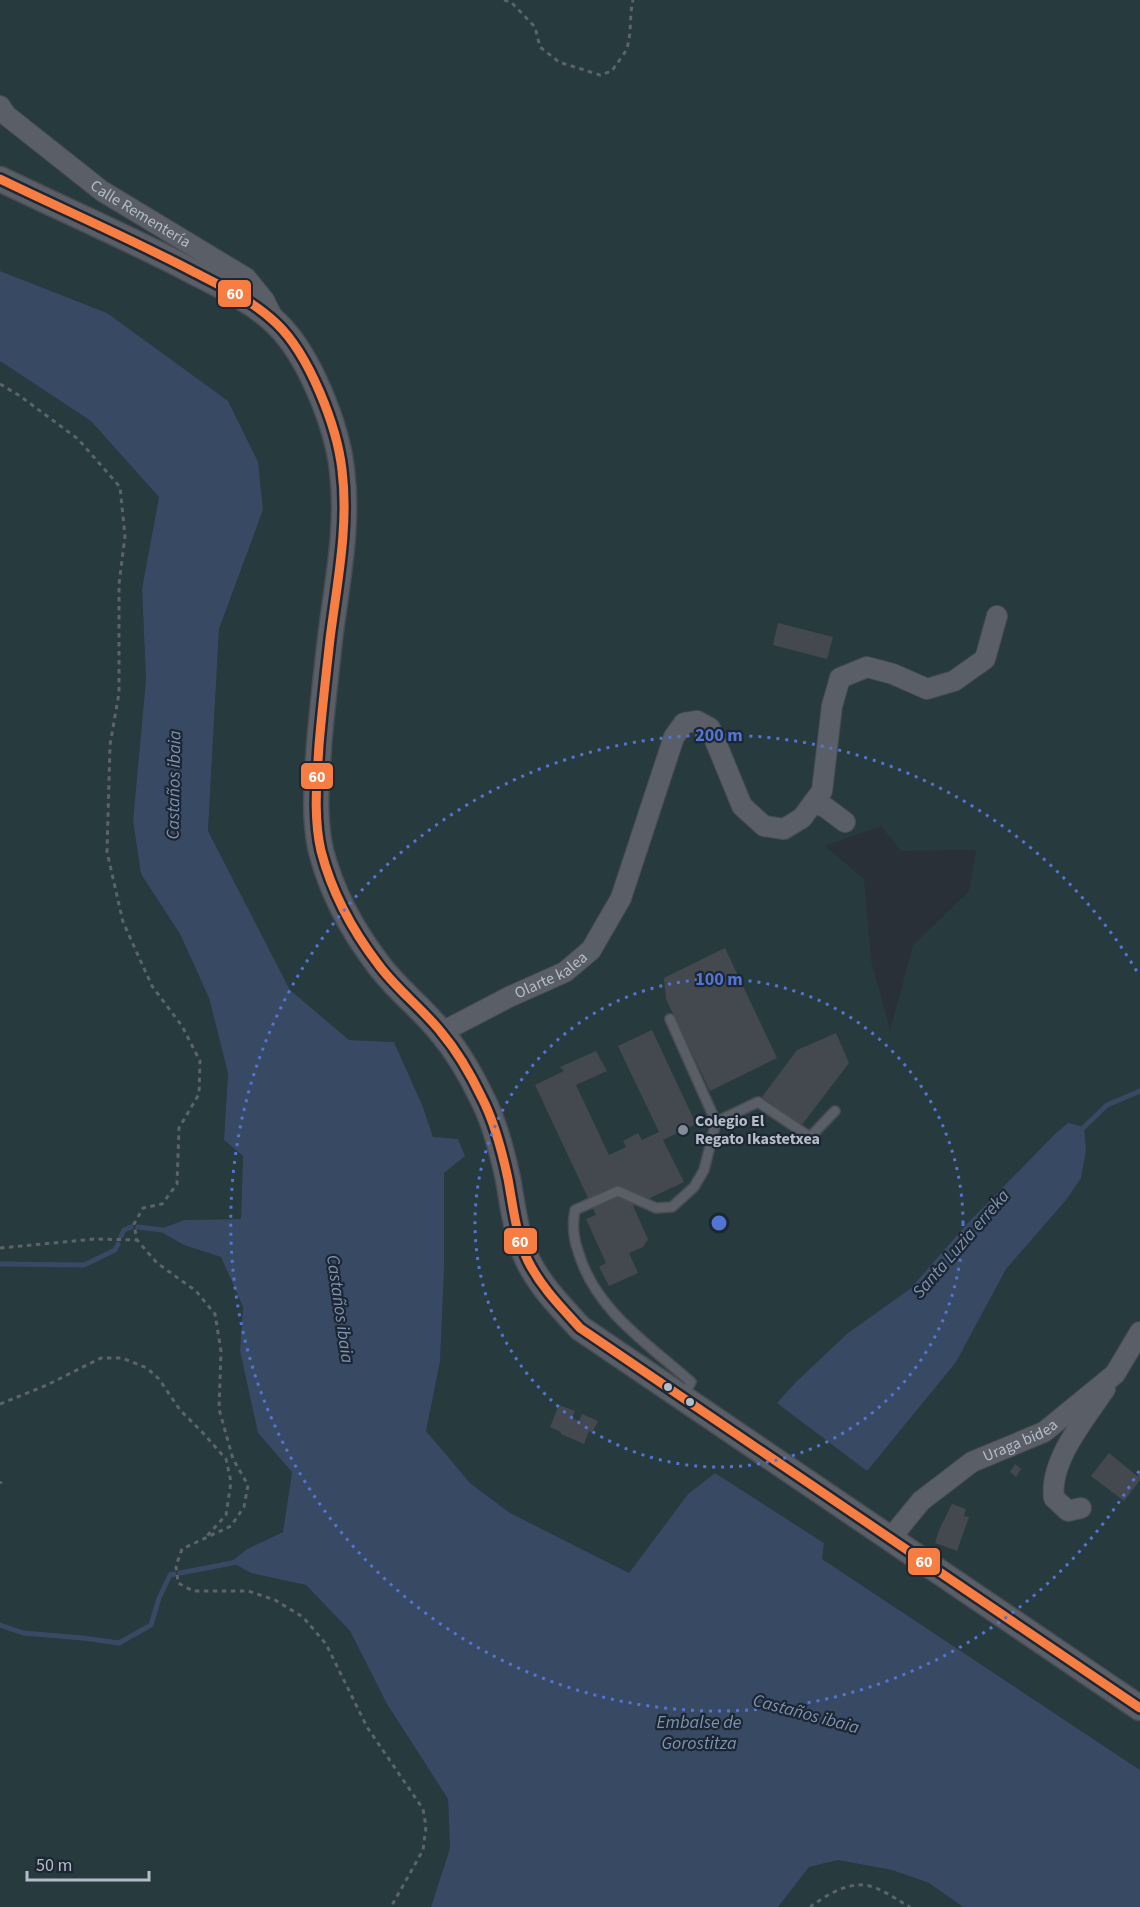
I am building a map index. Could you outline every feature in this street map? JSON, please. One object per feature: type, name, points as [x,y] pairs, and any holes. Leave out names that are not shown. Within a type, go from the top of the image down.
[{"type":"street","name":"Calle Rementería","points":[[0,106],[6,115],[102,191],[246,278],[264,300],[277,323]]},
{"type":"street","points":[[0,179],[243,298],[277,323],[292,342],[308,369],[333,428],[342,471],[344,517],[324,688],[315,799],[320,848],[333,889],[350,923],[380,967],[442,1032],[464,1064],[490,1115],[503,1155],[521,1240],[528,1260],[544,1288],[580,1328],[1140,1708]]},
{"type":"street","name":"Olarte kalea","points":[[442,1032],[508,997],[565,972],[591,950],[621,898],[674,737],[684,723],[697,721],[710,728],[742,806],[764,826],[784,829],[802,818],[822,791],[832,706],[840,678],[867,667],[927,689],[954,681],[985,659],[997,616]]},
{"type":"street","points":[[813,803],[825,807],[846,822]]},
{"type":"street","name":"Uraga bidea","points":[[890,1539],[921,1501],[972,1462],[1044,1432],[1114,1374],[1140,1332]]},
{"type":"street","points":[[1081,1508],[1068,1511],[1054,1498],[1053,1489],[1057,1470],[1069,1444],[1114,1374]]},
{"type":"lane","points":[[670,1018],[716,1122],[705,1170],[694,1187],[672,1207],[656,1208],[618,1191],[575,1210],[572,1223],[583,1269],[595,1291],[610,1311],[691,1382],[683,1397]]},
{"type":"lane","points":[[716,1122],[758,1102],[810,1137],[835,1111]]},
{"type":"path","points":[[504,0],[511,2],[535,27],[540,47],[559,62],[600,75],[612,71],[627,50],[633,0]]},
{"type":"path","points":[[0,384],[78,439],[120,487],[125,536],[119,584],[119,693],[110,745],[107,852],[123,922],[152,986],[182,1026],[200,1061],[199,1094],[179,1128],[177,1184],[162,1204],[143,1208],[134,1224],[136,1240],[157,1263],[196,1291],[214,1314],[221,1351],[219,1409],[233,1459],[248,1485],[244,1507],[231,1526],[182,1549],[176,1566],[178,1583],[193,1591],[248,1591],[275,1600],[303,1617],[326,1644],[367,1727],[423,1809],[426,1827],[423,1850],[391,1907]]},
{"type":"path","points":[[0,1248],[95,1239],[136,1240]]},
{"type":"path","points":[[0,1404],[47,1385],[101,1358],[122,1358],[147,1368],[159,1380],[180,1410],[226,1459],[231,1482],[226,1515],[204,1539]]},
{"type":"path","points":[[810,1907],[832,1892],[856,1886],[874,1887],[910,1907]]},
{"type":"green space","points":[[0,0],[1140,0],[1140,1770],[822,1559],[824,1543],[715,1473],[688,1494],[629,1573],[510,1513],[470,1483],[426,1431],[440,1362],[444,1271],[444,1173],[423,1107],[394,1042],[349,1040],[290,990],[208,831],[219,629],[263,510],[107,313],[0,271]],"holes":[[[881,826],[901,851],[976,850],[970,890],[913,946],[890,1030],[871,960],[864,879],[825,846]]]},
{"type":"green space","points":[[0,361],[92,421],[159,497],[142,589],[146,679],[133,821],[141,874],[180,934],[209,998],[228,1073],[224,1140],[243,1156],[241,1219],[184,1220],[159,1230],[184,1245],[221,1257],[243,1307],[240,1351],[258,1433],[292,1471],[283,1532],[247,1549],[232,1562],[251,1573],[306,1585],[350,1631],[387,1704],[448,1799],[450,1848],[431,1907],[0,1907]]},
{"type":"green space","points":[[838,1860],[892,1870],[929,1883],[963,1907],[778,1907],[809,1867]]},
{"type":"water","name":"Embalse de Gorostitza","points":[[0,271],[107,313],[228,401],[258,462],[263,510],[219,629],[208,831],[290,990],[349,1040],[394,1042],[423,1107],[433,1137],[458,1139],[465,1156],[444,1173],[444,1271],[440,1362],[426,1431],[470,1483],[510,1513],[629,1573],[688,1494],[715,1473],[824,1543],[822,1559],[1140,1770],[1140,1907],[963,1907],[929,1883],[892,1870],[838,1860],[809,1867],[778,1907],[431,1907],[450,1848],[448,1799],[387,1704],[350,1631],[306,1585],[251,1573],[231,1562],[247,1549],[283,1532],[292,1472],[258,1433],[240,1351],[243,1307],[221,1257],[184,1245],[158,1230],[184,1220],[241,1219],[243,1156],[224,1140],[228,1073],[209,998],[180,934],[141,874],[133,821],[146,679],[142,589],[159,497],[91,421],[0,361]]},
{"type":"water","points":[[1068,1123],[1084,1127],[1086,1150],[1081,1178],[1066,1200],[1006,1269],[956,1362],[867,1471],[777,1403],[848,1333],[910,1289],[967,1224]]},
{"type":"building","points":[[778,623],[833,637],[827,659],[773,645]]},
{"type":"building","points":[[725,948],[777,1058],[710,1091],[666,999],[664,978]]},
{"type":"building","points":[[652,1030],[696,1124],[663,1140],[684,1182],[633,1206],[648,1239],[643,1247],[629,1253],[638,1273],[609,1286],[599,1267],[606,1263],[586,1219],[596,1215],[535,1085],[564,1071],[560,1067],[596,1051],[607,1071],[576,1085],[609,1155],[626,1147],[623,1141],[638,1133],[642,1140],[659,1132],[618,1046]]},
{"type":"building","points":[[836,1033],[849,1063],[801,1126],[762,1097],[797,1050]]},
{"type":"building","points":[[559,1405],[575,1411],[572,1418],[579,1421],[582,1414],[598,1421],[592,1433],[589,1431],[584,1444],[550,1427]]},
{"type":"building","points":[[1109,1453],[1137,1476],[1140,1472],[1140,1480],[1124,1501],[1091,1476]]},
{"type":"building","points":[[1015,1464],[1021,1469],[1016,1477],[1010,1472]]},
{"type":"building","points":[[952,1504],[966,1509],[964,1516],[969,1517],[957,1551],[935,1543]]},
{"type":"waterway","name":"Santa Luzia erreka","points":[[1080,1131],[1107,1105],[1140,1091]]},
{"type":"waterway","points":[[121,1236],[124,1230],[131,1227]]},
{"type":"waterway","points":[[138,1227],[163,1230]]},
{"type":"waterway","points":[[0,1264],[84,1265],[115,1250],[118,1244]]},
{"type":"waterway","points":[[180,1573],[237,1562]]},
{"type":"waterway","points":[[0,1625],[23,1633],[119,1643],[151,1625],[159,1598],[170,1575],[174,1574]]},
{"type":"transit line","name":"60","points":[[0,179],[144,247],[247,300],[267,315],[288,336],[300,353],[320,392],[339,452],[344,491],[341,554],[319,745],[316,811],[321,851],[337,896],[360,938],[385,973],[447,1039],[478,1089],[491,1117],[501,1148],[521,1241],[528,1261],[545,1288],[580,1328],[1140,1708]]},
{"type":"place","name":"Colegio El Regato Ikastetxea","points":[[683,1130]]},
{"type":"water label","name":"Castaños ibaia","points":[[174,785]]},
{"type":"water label","name":"Castaños ibaia","points":[[340,1309]]},
{"type":"water label","name":"Castaños ibaia","points":[[806,1714]]}]
